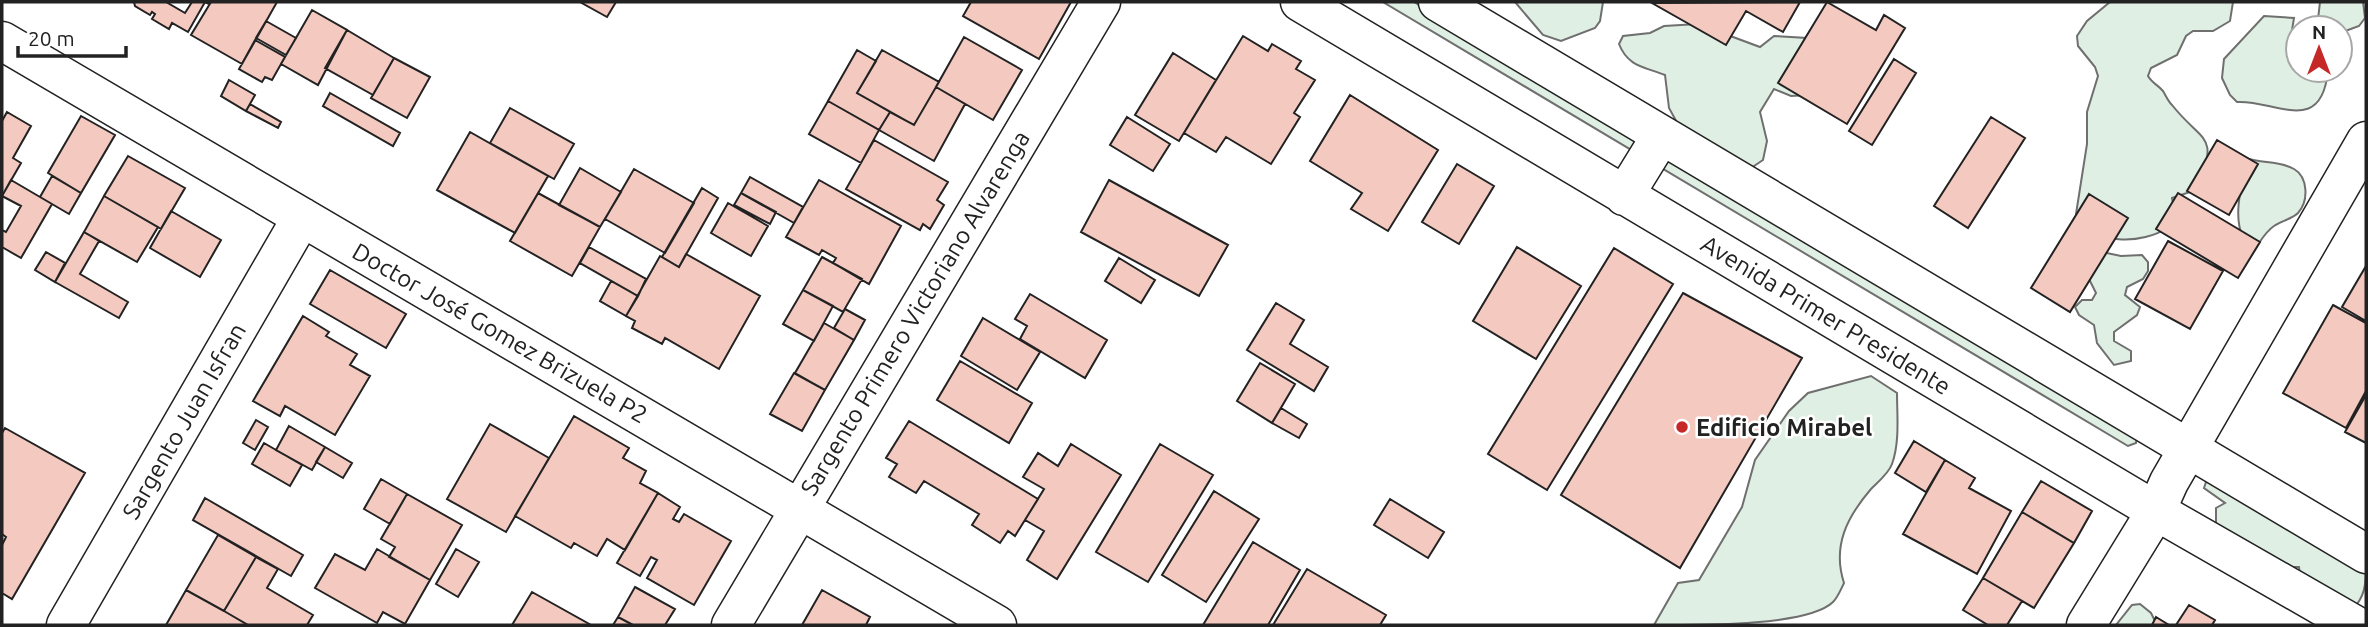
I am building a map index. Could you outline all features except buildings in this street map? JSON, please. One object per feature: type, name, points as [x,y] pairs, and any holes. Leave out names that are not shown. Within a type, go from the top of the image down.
[{"type":"street","name":"Sargento Primero Victoriano Alvarenga","points":[[731,625],[1101,2]]},
{"type":"street","name":"Avenida Primer Presidente","points":[[1300,2],[2156,511],[2355,625]]},
{"type":"street","points":[[1442,3],[2366,554]]},
{"type":"street","name":"Doctor José Gomez Brizuela P2","points":[[2,41],[997,625]]},
{"type":"street","points":[[1624,195],[1661,136]]},
{"type":"street","points":[[2086,625],[2156,511],[2188,450],[2366,141]]},
{"type":"street","name":"Sargento Juan Isfran","points":[[66,625],[302,217]]},
{"type":"green space","points":[[1383,2],[1414,2],[2138,431],[2136,443],[2128,446]]},
{"type":"green space","points":[[1515,2],[1603,2],[1600,21],[1595,28],[1561,41],[1543,35]]},
{"type":"green space","points":[[2110,2],[2233,2],[2230,21],[2213,31],[2193,31],[2186,36],[2177,55],[2151,68],[2148,76],[2151,80],[2205,140],[2207,157],[2199,189],[2172,198],[2174,208],[2169,227],[2158,233],[2132,239],[2106,237],[2094,232],[2076,214],[2087,144],[2087,112],[2098,76],[2095,67],[2078,46],[2077,36],[2087,21]]},
{"type":"green space","points":[[2320,2],[2363,2],[2365,18],[2354,28],[2354,14],[2319,14]]},
{"type":"green space","points":[[2264,16],[2284,17],[2284,84],[2325,84],[2324,91],[2316,103],[2306,109],[2294,110],[2237,102],[2230,95],[2222,78],[2224,59]]},
{"type":"green space","points":[[1698,24],[1760,47],[1774,36],[1807,38],[1809,95],[1791,96],[1774,89],[1760,112],[1767,141],[1763,160],[1748,170],[1680,128],[1669,108],[1665,75],[1632,62],[1619,44],[1623,36],[1650,33],[1664,26]]},
{"type":"green space","points":[[2246,158],[2282,164],[2294,169],[2304,183],[2302,208],[2293,217],[2272,228],[2259,243],[2243,238],[2238,219]]},
{"type":"green space","points":[[2102,252],[2121,256],[2142,255],[2148,262],[2148,271],[2143,279],[2127,287],[2125,295],[2140,307],[2137,315],[2114,332],[2114,341],[2131,351],[2131,361],[2114,365],[2097,343],[2094,325],[2079,315],[2075,307],[2082,300],[2092,300],[2096,293],[2088,277]]},
{"type":"green space","points":[[1871,376],[1897,393],[1898,428],[1895,456],[1886,474],[1855,510],[1844,533],[1840,557],[1844,583],[1835,600],[1819,610],[1775,620],[1654,625],[1678,583],[1699,580],[1742,507],[1755,460],[1789,411],[1808,393]]},
{"type":"green space","points":[[2207,479],[2366,567],[2364,590],[2352,610],[2300,576],[2299,567],[2290,567],[2216,527],[2216,508],[2225,503],[2204,488]]},
{"type":"green space","points":[[2140,604],[2151,613],[2157,625],[2116,625],[2132,605]]},
{"type":"place","name":"Edificio Mirabel","points":[[1682,427]]}]
